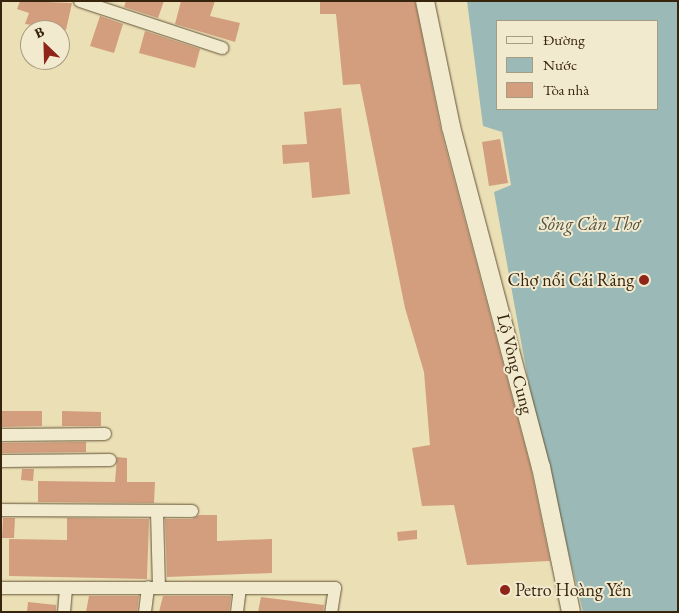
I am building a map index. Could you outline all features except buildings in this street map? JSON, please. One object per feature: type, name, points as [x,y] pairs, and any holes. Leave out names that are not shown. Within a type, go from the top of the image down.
[{"type":"main road","name":"Lộ Vòng Cung","points":[[425,1],[451,127],[541,467],[571,612]]},
{"type":"street","points":[[80,1],[222,48]]},
{"type":"street","points":[[1,435],[106,434]]},
{"type":"street","points":[[1,460],[110,460]]},
{"type":"street","points":[[1,510],[192,511]]},
{"type":"street","points":[[145,612],[153,587],[157,512]]},
{"type":"street","points":[[1,588],[335,588],[331,612]]},
{"type":"street","points":[[64,612],[66,589]]},
{"type":"street","points":[[237,612],[240,589]]},
{"type":"water","name":"Sông Cần Thơ","points":[[467,1],[678,1],[678,612],[583,612],[532,402],[494,192],[511,185],[502,132],[483,126]]},
{"type":"place","name":"Chợ nổi Cái Răng","points":[[644,280]]},
{"type":"place","name":"Petro Hoàng Yến","points":[[505,590]]}]
